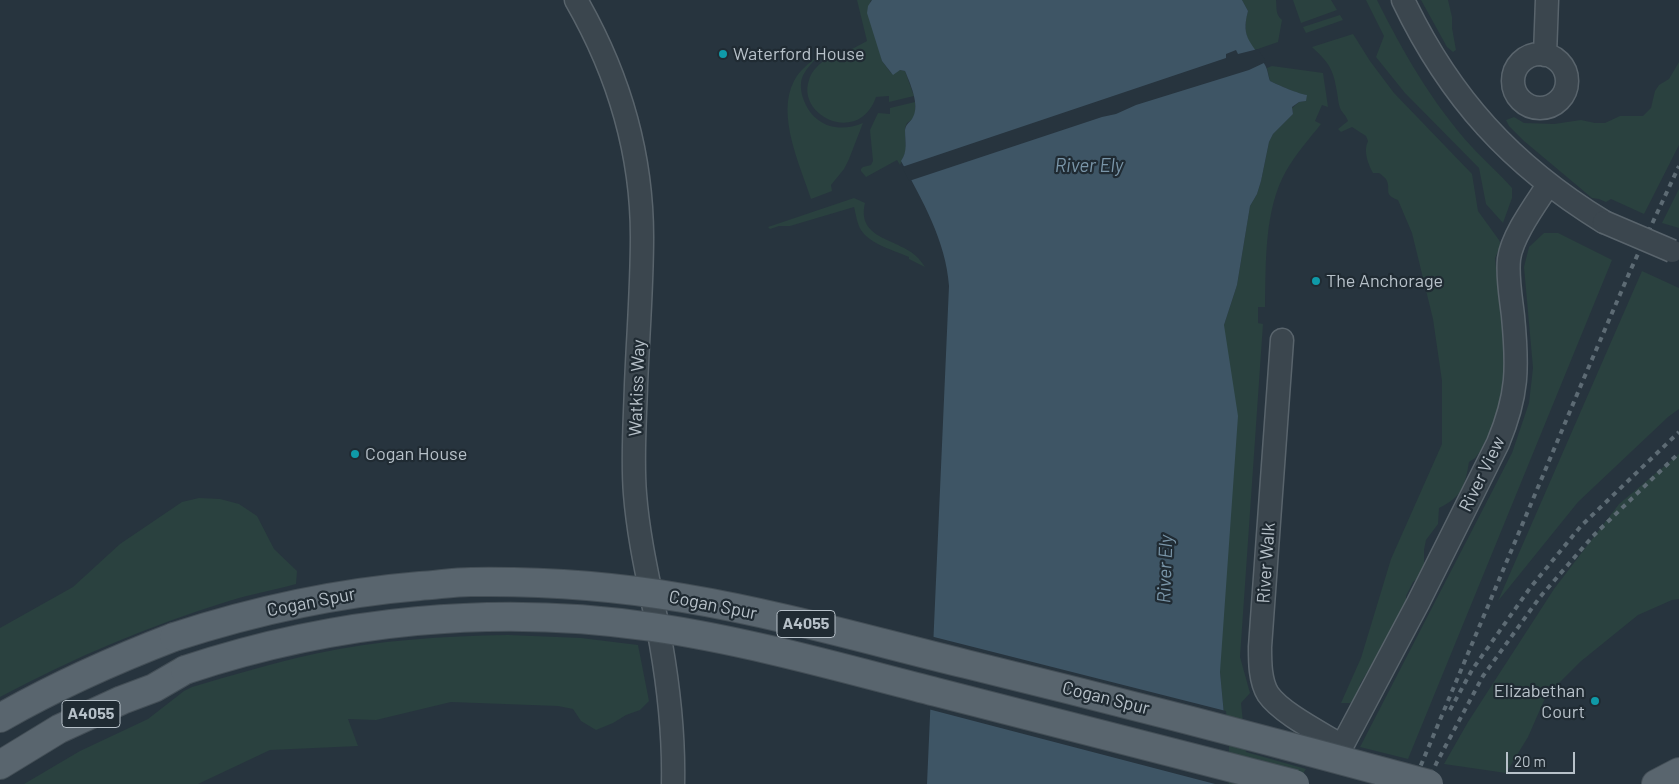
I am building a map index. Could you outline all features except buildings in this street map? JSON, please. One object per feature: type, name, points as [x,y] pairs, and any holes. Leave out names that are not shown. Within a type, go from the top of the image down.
[{"type":"main road","name":"Cogan Spur","points":[[0,718],[91,671],[174,637],[231,619],[279,607],[345,594],[468,582],[551,583],[686,598],[819,627],[1156,710],[1429,784]]},
{"type":"main road","name":"Cogan Spur","points":[[0,764],[60,729],[122,700],[154,688],[185,670],[292,639],[409,620],[483,617],[559,617],[651,627],[754,646],[1295,784]]},
{"type":"main road","points":[[1656,784],[1679,772]]},
{"type":"street","name":"Watkiss Way","points":[[576,0],[600,45],[616,83],[636,164],[642,236],[635,416],[635,491],[639,535],[661,645],[671,716],[673,784]]},
{"type":"street","points":[[1403,0],[1428,48],[1460,96],[1508,150],[1548,185],[1575,205],[1604,222],[1677,254]]},
{"type":"street","points":[[1545,54],[1547,0]]},
{"type":"street","name":"River View","points":[[1342,746],[1418,603],[1506,424],[1512,403],[1517,367],[1509,260],[1516,238],[1548,185]]},
{"type":"street","name":"River Walk","points":[[1282,340],[1260,663],[1267,693],[1278,705],[1342,746]]},
{"type":"green space","points":[[857,0],[872,0],[870,1],[882,61],[891,73],[900,70],[905,71],[914,96],[889,102],[889,96],[876,97],[868,112],[857,120],[844,123],[831,120],[820,114],[812,105],[807,93],[811,75],[821,63],[839,50],[840,52],[837,53],[839,56],[867,41]]},
{"type":"green space","points":[[1242,0],[1276,0],[1277,13],[1282,20],[1278,42],[1255,50],[1251,46],[1246,26],[1248,11]]},
{"type":"green space","points":[[1293,0],[1331,0],[1337,10],[1301,23]]},
{"type":"green space","points":[[1366,0],[1377,0],[1397,39],[1431,95],[1472,147],[1512,188],[1512,198],[1503,223],[1486,204],[1479,168],[1405,93],[1376,57],[1384,36]]},
{"type":"green space","points":[[1421,0],[1448,0],[1456,50],[1453,52],[1447,47]]},
{"type":"green space","points":[[1340,15],[1343,20],[1306,33],[1303,27]]},
{"type":"green space","points":[[1353,34],[1394,93],[1472,174],[1478,211],[1501,245],[1495,258],[1505,356],[1502,394],[1492,427],[1481,450],[1469,462],[1464,484],[1458,495],[1439,508],[1438,524],[1426,540],[1424,568],[1419,577],[1413,582],[1406,596],[1406,603],[1389,634],[1384,649],[1360,684],[1359,692],[1354,701],[1341,703],[1361,658],[1391,559],[1442,444],[1442,381],[1433,319],[1412,233],[1398,200],[1389,194],[1386,179],[1379,173],[1373,173],[1371,169],[1366,153],[1368,141],[1366,136],[1352,127],[1341,132],[1338,129],[1348,121],[1339,106],[1332,71],[1323,57],[1312,47]]},
{"type":"green space","points":[[818,56],[801,80],[803,98],[807,107],[819,121],[827,125],[844,128],[863,123],[844,169],[831,185],[832,191],[811,199],[796,156],[789,124],[788,109],[789,94],[796,77],[804,67]]},
{"type":"green space","points":[[1679,62],[1679,145],[1644,214],[1611,199],[1606,202],[1592,198],[1524,141],[1509,126],[1506,120],[1514,117],[1524,123],[1554,124],[1581,120],[1605,123],[1620,116],[1643,116],[1651,108],[1655,91],[1659,85],[1669,79]]},
{"type":"green space","points":[[1272,66],[1323,73],[1328,107],[1322,105],[1315,121],[1321,124],[1286,171],[1279,186],[1270,220],[1266,255],[1265,307],[1258,307],[1258,323],[1263,324],[1240,657],[1250,693],[1241,703],[1246,752],[1306,769],[1296,784],[1226,784],[1227,747],[1220,672],[1224,325],[1237,285],[1250,206],[1257,194],[1261,181],[1269,142],[1273,134],[1293,114],[1292,108],[1299,102],[1306,101],[1306,95],[1270,81],[1267,68]]},
{"type":"green space","points":[[915,102],[913,119],[907,123],[905,128],[906,151],[900,165],[897,160],[866,177],[861,169],[871,165],[873,161],[870,130],[878,113],[890,114],[890,108]]},
{"type":"green space","points":[[1679,189],[1679,228],[1662,223]]},
{"type":"green space","points":[[854,198],[865,203],[864,214],[866,223],[877,235],[911,252],[925,267],[909,259],[909,257],[871,240],[865,235],[858,225],[854,207],[790,226],[779,226],[770,229],[768,227]]},
{"type":"green space","points":[[1544,233],[1558,233],[1612,260],[1408,759],[1360,747],[1512,453],[1529,403],[1533,368],[1524,267],[1529,247]]},
{"type":"green space","points":[[1642,271],[1679,288],[1679,409],[1668,417],[1578,502],[1498,601]]},
{"type":"green space","points":[[1679,454],[1679,599],[1672,600],[1638,615],[1580,662],[1546,696],[1528,737],[1506,773],[1444,764],[1468,722],[1554,589],[1619,504]]},
{"type":"green space","points":[[199,498],[220,499],[239,504],[257,516],[274,549],[297,571],[296,584],[199,610],[112,643],[0,697],[0,628],[73,587],[120,544],[182,502]]},
{"type":"green space","points":[[508,635],[581,638],[638,645],[649,701],[640,710],[596,730],[581,721],[573,709],[558,706],[451,702],[376,720],[348,719],[358,746],[270,750],[198,784],[24,784],[80,751],[148,719],[192,687],[283,661],[362,645],[459,636]]},
{"type":"water","name":"River Ely","points":[[872,0],[1242,0],[1248,11],[1246,21],[1247,35],[1266,67],[1270,81],[1307,95],[1306,101],[1299,102],[1292,107],[1293,114],[1273,134],[1269,142],[1261,181],[1257,194],[1250,206],[1237,285],[1224,325],[1238,416],[1220,672],[1227,747],[1226,784],[927,784],[949,286],[943,253],[932,221],[901,161],[905,150],[905,130],[915,112],[914,94],[905,71],[900,70],[893,75],[882,61],[867,13],[868,6]]},
{"type":"pier","points":[[1258,49],[1266,62],[1249,70],[1136,105],[1116,114],[909,181],[902,167],[1226,58],[1226,54],[1236,50],[1238,54]]},
{"type":"pier","points":[[930,636],[1226,711],[1229,747],[1229,784],[1215,784],[928,709]]},
{"type":"railway","points":[[1413,784],[1584,378],[1631,269],[1679,166]]},
{"type":"railway","points":[[1450,710],[1472,670],[1530,588],[1581,526],[1679,432]]},
{"type":"railway","points":[[1427,784],[1483,676],[1540,597],[1593,536],[1679,453]]},
{"type":"place","name":"Waterford House","points":[[723,54]]},
{"type":"place","name":"The Anchorage","points":[[1316,281]]},
{"type":"place","name":"Cogan House","points":[[355,454]]},
{"type":"place","name":"Elizabethan Court","points":[[1595,701]]}]
